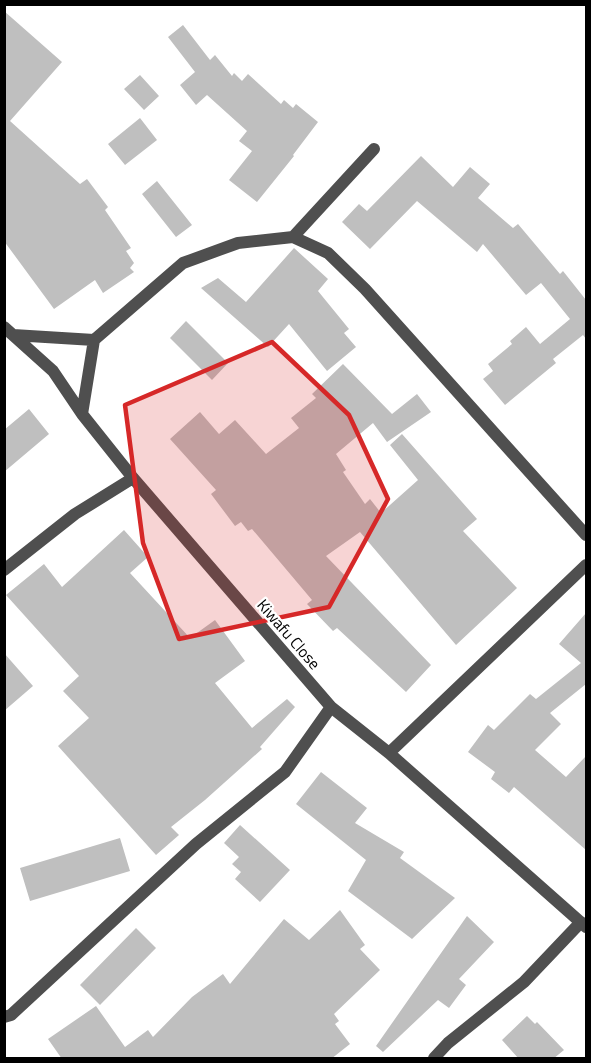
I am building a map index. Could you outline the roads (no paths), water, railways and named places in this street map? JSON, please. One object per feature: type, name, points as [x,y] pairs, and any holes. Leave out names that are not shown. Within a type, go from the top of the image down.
[{"type":"street","points":[[293,237],[374,149]]},
{"type":"street","points":[[82,414],[94,340],[183,263],[238,243],[293,237],[328,254],[364,289],[586,535]]},
{"type":"street","points":[[9,331],[94,340]]},
{"type":"street","name":"Kiwafu Close","points":[[9,331],[53,371],[82,414],[133,478],[331,707],[389,753],[584,925]]},
{"type":"street","points":[[4,570],[75,514],[133,478]]},
{"type":"street","points":[[389,753],[586,565]]},
{"type":"street","points":[[4,1017],[11,1015],[196,844],[285,772],[331,707]]},
{"type":"street","points":[[434,1059],[448,1043],[524,982],[584,925]]}]
